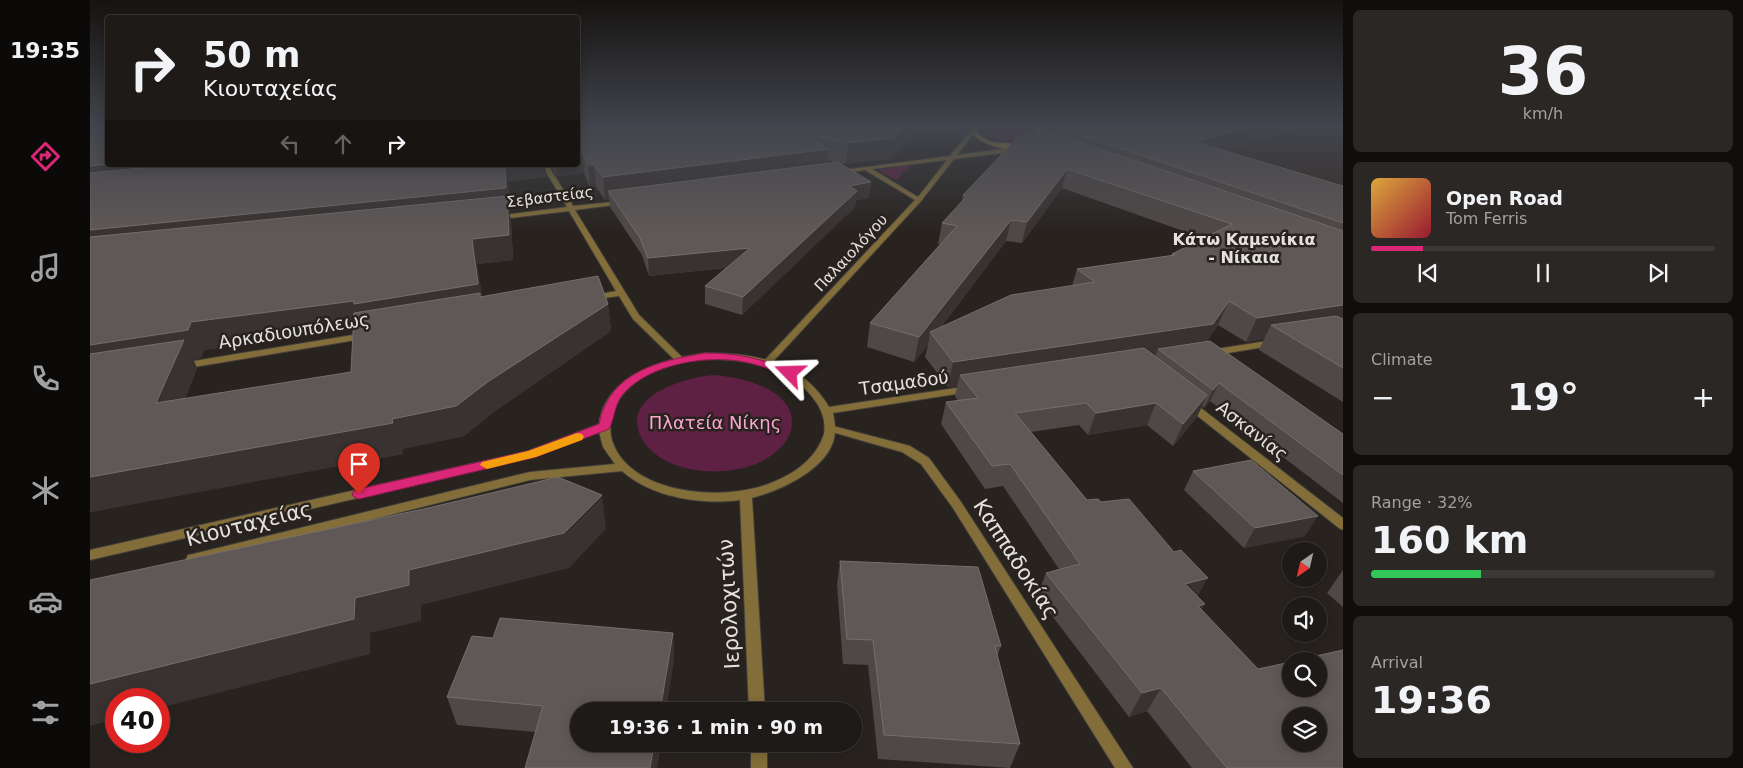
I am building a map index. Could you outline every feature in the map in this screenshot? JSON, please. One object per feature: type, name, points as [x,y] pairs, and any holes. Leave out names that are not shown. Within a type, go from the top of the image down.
[{"type":"street","points":[[826,173],[919,162]]},
{"type":"street","name":"Παλαιολόγου","points":[[766,364],[919,200],[949,162]]},
{"type":"street","points":[[546,167],[621,293],[643,325],[680,360]]},
{"type":"street","points":[[865,168],[919,200]]},
{"type":"street","name":"Σεβαστείας","points":[[484,219],[629,201]]},
{"type":"street","points":[[582,300],[621,293]]},
{"type":"street","name":"Αρκαδιουπόλεως","points":[[169,368],[375,334]]},
{"type":"street","points":[[1198,355],[1286,341]]},
{"type":"street","points":[[705,356],[730,357],[766,364],[800,379],[816,394],[826,411],[829,428],[828,437],[821,454],[807,469],[774,488],[746,495],[716,497],[685,494],[645,481],[625,467],[609,447],[605,426],[606,417],[613,400],[627,384],[646,372],[680,360],[705,356]]},
{"type":"street","name":"Τσαμαδού","points":[[826,411],[982,387]]},
{"type":"street","name":"Ασκανίας","points":[[1177,394],[1343,525]]},
{"type":"street","name":"Κιουταχείας","points":[[90,555],[531,454],[605,426]]},
{"type":"street","name":"Καππαδοκίας","points":[[829,428],[906,449],[926,460],[958,505],[1125,768]]},
{"type":"street","name":"Κιουταχείας","points":[[176,563],[530,476],[625,467]]},
{"type":"street","name":"Ιερολοχιτών","points":[[746,495],[757,702]]},
{"type":"street","points":[[759,752],[759,768]]},
{"type":"shaded area","points":[[1176,162],[1343,162],[1343,230]]},
{"type":"green space","points":[[911,166],[896,180],[878,170]]},
{"type":"green space","name":"Πλατεία Νίκης","points":[[714,375],[739,379],[766,388],[787,405],[791,416],[791,430],[783,445],[770,457],[746,467],[731,470],[698,470],[682,467],[667,461],[654,453],[644,442],[637,427],[638,413],[645,402],[671,385]]},
{"type":"building","points":[[90,162],[105,162],[105,164],[90,166]]},
{"type":"building","points":[[587,162],[725,162],[603,177],[594,165],[588,165]]},
{"type":"building","points":[[838,162],[871,182],[849,186],[857,191],[743,297],[705,286],[750,248],[648,258],[640,238],[608,191]]},
{"type":"building","points":[[995,162],[1138,162],[1343,231],[1343,305],[1257,318],[1229,301],[1213,324],[953,362],[930,332],[1011,295],[1095,282],[1077,269],[1175,255],[1172,254],[1232,224],[1067,169],[1027,222],[1011,220],[919,337],[870,323],[957,226],[942,223],[967,196],[963,195]]},
{"type":"building","points":[[1160,162],[1262,162],[1343,186],[1343,223]]},
{"type":"building","points":[[152,167],[505,167],[506,188],[90,230],[90,173]]},
{"type":"building","points":[[507,196],[509,235],[472,239],[478,284],[354,304],[354,301],[191,322],[188,330],[90,345],[90,237]]},
{"type":"building","points":[[598,276],[608,304],[489,381],[456,406],[392,419],[393,423],[90,477],[90,354],[184,340],[156,403],[351,372],[354,313],[480,293],[480,297]]},
{"type":"building","points":[[1336,316],[1343,319],[1343,368],[1271,325]]},
{"type":"building","points":[[1210,341],[1343,434],[1343,475],[1219,383],[1213,390],[1158,349]]},
{"type":"building","points":[[1144,348],[1207,395],[1183,424],[1156,403],[1096,413],[1086,403],[1015,413],[1087,500],[1098,499],[1101,502],[1129,499],[1174,552],[1181,550],[1208,578],[1185,584],[1205,604],[1198,606],[1258,669],[1282,664],[1282,697],[1327,697],[1327,654],[1343,650],[1343,768],[1227,768],[1161,688],[1142,693],[1046,573],[1080,564],[1010,464],[992,466],[946,402],[978,398],[960,375]]},
{"type":"building","points":[[1251,460],[1318,516],[1255,528],[1193,471]]},
{"type":"building","points":[[558,477],[602,495],[564,533],[409,570],[409,585],[355,598],[354,619],[90,684],[90,580],[428,508]]},
{"type":"building","points":[[840,561],[978,567],[1001,646],[995,646],[1020,744],[884,735],[873,640],[847,639]]},
{"type":"building","points":[[500,618],[673,633],[662,702],[570,702],[570,752],[653,752],[650,768],[525,768],[543,706],[447,697],[472,636],[493,638]]},
{"type":"slow traffic","points":[[487,465],[531,454],[577,437]]},
{"type":"district","name":"Κάτω Καμενίκια - Νίκαια","points":[[1244,248]]},
{"type":"route","points":[[359,494],[531,454],[605,426],[608,408],[627,384],[646,372],[668,363],[705,356],[743,358],[755,360],[790,373]]}]
